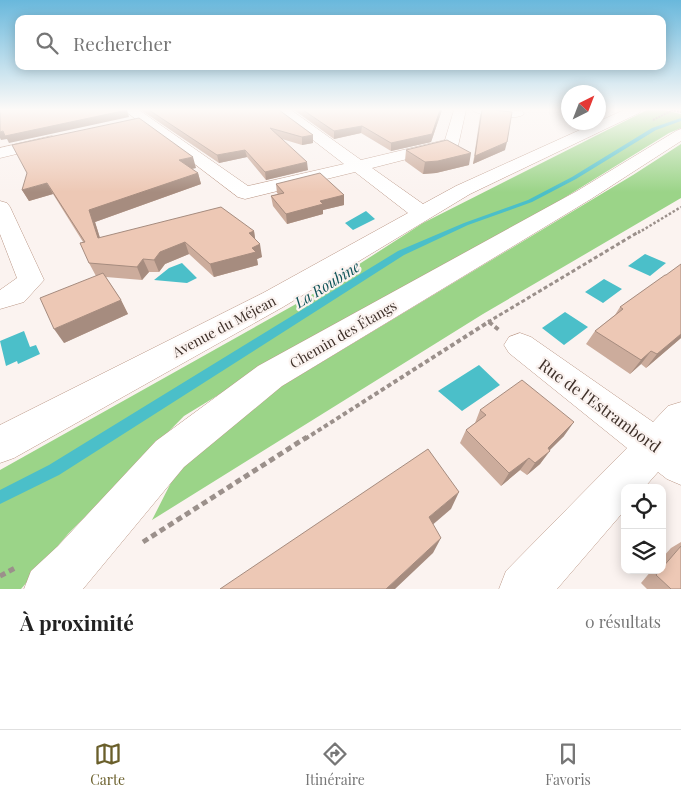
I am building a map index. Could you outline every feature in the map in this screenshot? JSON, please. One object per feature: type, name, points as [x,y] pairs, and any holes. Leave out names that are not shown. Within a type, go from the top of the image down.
[{"type":"street","points":[[169,137],[245,193],[452,143],[453,137]]},
{"type":"street","points":[[319,137],[423,214]]},
{"type":"street","name":"Avenue du Méjean","points":[[0,445],[273,300],[463,190],[573,137]]},
{"type":"street","name":"Chemin des Étangs","points":[[49,589],[75,563],[170,454],[270,376],[584,195],[675,137]]},
{"type":"street","points":[[0,153],[68,138]]},
{"type":"street","points":[[0,207],[32,280],[14,295],[0,300]]},
{"type":"street","name":"Rue de l'Estrambord","points":[[520,345],[673,443]]},
{"type":"street","points":[[524,589],[673,443]]},
{"type":"path","points":[[135,546],[489,322],[681,207]]},
{"type":"green space","points":[[593,137],[662,137],[559,201],[287,353],[184,416],[68,534],[21,589],[0,589],[0,470],[305,299],[423,223]]},
{"type":"green space","points":[[681,144],[681,198],[483,314],[152,520],[183,459],[277,389],[633,175]]},
{"type":"water","points":[[366,211],[375,219],[353,230],[345,223]]},
{"type":"water","points":[[645,254],[666,263],[650,276],[628,266]]},
{"type":"water","points":[[182,263],[197,278],[187,283],[154,280],[169,268]]},
{"type":"water","points":[[604,279],[622,289],[603,303],[585,292]]},
{"type":"water","points":[[565,312],[588,327],[564,345],[542,328]]},
{"type":"water","points":[[24,331],[30,347],[36,345],[40,354],[18,364],[17,361],[6,366],[0,341]]},
{"type":"water","points":[[479,365],[500,385],[462,411],[438,391]]},
{"type":"building","points":[[47,137],[166,137],[193,157],[179,160],[198,173],[89,210],[98,238],[221,207],[254,231],[249,233],[260,244],[252,248],[256,252],[210,264],[185,242],[160,252],[154,260],[143,259],[137,267],[89,263],[80,243],[85,242],[47,183],[22,190],[27,173],[12,145]]},
{"type":"building","points":[[191,137],[280,137],[307,162],[265,172],[245,150],[217,155]]},
{"type":"building","points":[[382,137],[416,137],[391,143]]},
{"type":"building","points":[[478,137],[508,137],[507,142],[475,156]]},
{"type":"building","points":[[447,140],[471,153],[438,161],[425,162],[406,150]]},
{"type":"building","points":[[320,173],[344,195],[320,201],[323,204],[286,214],[271,196],[284,193],[276,184]]},
{"type":"building","points":[[681,264],[681,334],[657,354],[651,351],[641,360],[595,331],[623,309],[620,307]]},
{"type":"building","points":[[103,273],[121,300],[54,329],[40,298]]},
{"type":"building","points":[[522,380],[574,422],[548,448],[550,451],[535,463],[529,458],[509,473],[466,430],[486,415],[480,410]]},
{"type":"building","points":[[428,449],[459,492],[429,517],[441,538],[386,589],[220,589]]},
{"type":"building","points":[[681,546],[681,589],[671,589],[656,575],[666,574],[666,563]]},
{"type":"waterway","name":"La Roubine","points":[[0,497],[54,470],[401,253],[466,224],[530,201],[574,178],[640,137]]}]
